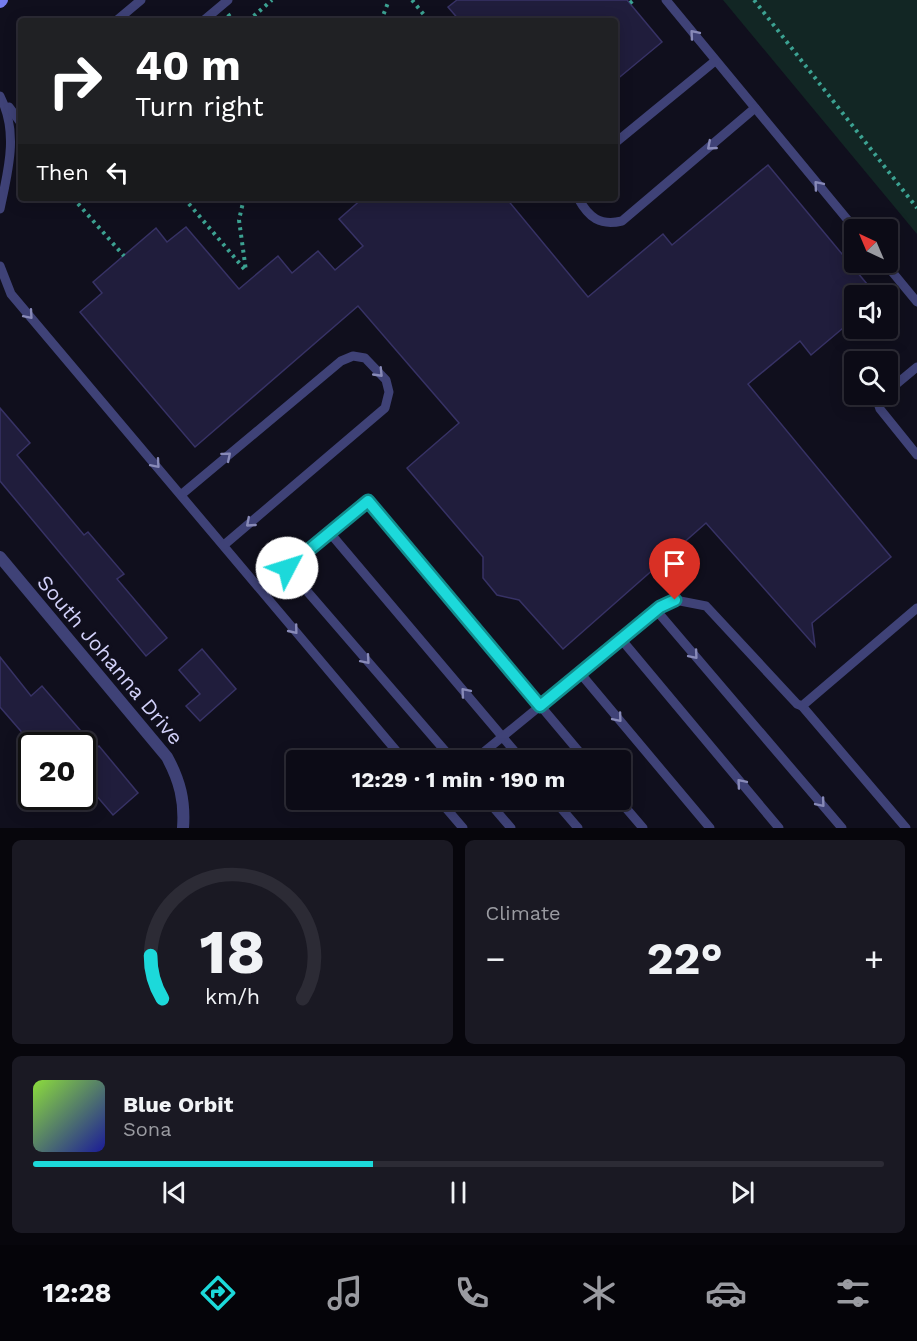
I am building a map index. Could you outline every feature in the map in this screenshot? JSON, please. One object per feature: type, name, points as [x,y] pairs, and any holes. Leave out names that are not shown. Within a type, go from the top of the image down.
[{"type":"street","name":"South Johanna Drive","points":[[0,558],[167,758],[177,775],[184,800],[183,828]]},
{"type":"lane","points":[[120,18],[141,0]]},
{"type":"lane","points":[[207,18],[228,0]]},
{"type":"lane","points":[[666,0],[847,219]]},
{"type":"lane","points":[[618,141],[715,61]]},
{"type":"lane","points":[[0,96],[18,119]]},
{"type":"lane","points":[[0,96],[7,109],[11,132],[0,209]]},
{"type":"lane","points":[[580,201],[585,212],[596,221],[609,224],[622,221],[755,108]]},
{"type":"lane","points":[[0,266],[11,294],[396,750]]},
{"type":"lane","points":[[893,273],[917,302]]},
{"type":"lane","points":[[182,494],[341,361],[353,356],[365,358],[387,380],[389,392],[385,408],[224,545]]},
{"type":"lane","points":[[898,383],[917,367]]},
{"type":"lane","points":[[879,405],[917,455]]},
{"type":"lane","points":[[261,589],[368,501],[577,750]]},
{"type":"lane","points":[[330,533],[513,750]]},
{"type":"lane","points":[[287,568],[444,750]]},
{"type":"lane","points":[[486,750],[656,610],[675,600],[706,606],[797,704],[802,706],[906,828]]},
{"type":"lane","points":[[802,706],[917,608]]},
{"type":"lane","points":[[656,610],[842,828]]},
{"type":"lane","points":[[621,639],[779,828]]},
{"type":"lane","points":[[580,673],[710,828]]},
{"type":"lane","points":[[448,810],[463,828]]},
{"type":"lane","points":[[496,810],[511,828]]},
{"type":"lane","points":[[563,810],[578,828]]},
{"type":"lane","points":[[628,810],[644,828]]},
{"type":"path","points":[[251,18],[272,0]]},
{"type":"path","points":[[382,18],[389,0]]},
{"type":"path","points":[[412,0],[427,18]]},
{"type":"path","points":[[754,0],[917,208]]},
{"type":"path","points":[[76,201],[124,256]]},
{"type":"path","points":[[187,201],[246,271],[239,220],[243,201]]},
{"type":"green space","points":[[723,0],[917,0],[917,234]]},
{"type":"building","points":[[457,0],[627,0],[662,42],[618,79],[618,18],[457,18],[448,7]]},
{"type":"building","points":[[768,165],[844,256],[844,273],[858,273],[867,284],[844,285],[844,327],[811,355],[800,341],[748,384],[891,557],[812,623],[815,646],[706,523],[563,649],[519,600],[497,595],[483,578],[483,557],[407,468],[459,423],[358,306],[195,447],[80,312],[102,293],[93,282],[156,228],[167,242],[186,227],[239,289],[278,256],[292,273],[318,251],[335,270],[363,246],[339,219],[360,201],[508,201],[588,297],[663,234],[672,245]]},
{"type":"building","points":[[0,408],[30,443],[17,455],[84,535],[88,532],[124,574],[117,579],[167,638],[146,656],[0,481]]},
{"type":"building","points":[[202,649],[236,689],[200,721],[186,706],[200,694],[179,670]]},
{"type":"building","points":[[0,657],[31,696],[42,686],[80,730],[78,732],[22,732],[0,707]]},
{"type":"building","points":[[99,746],[138,793],[113,815],[96,795],[96,748]]},
{"type":"route","points":[[287,568],[368,501],[540,706],[660,607],[675,600]]}]
